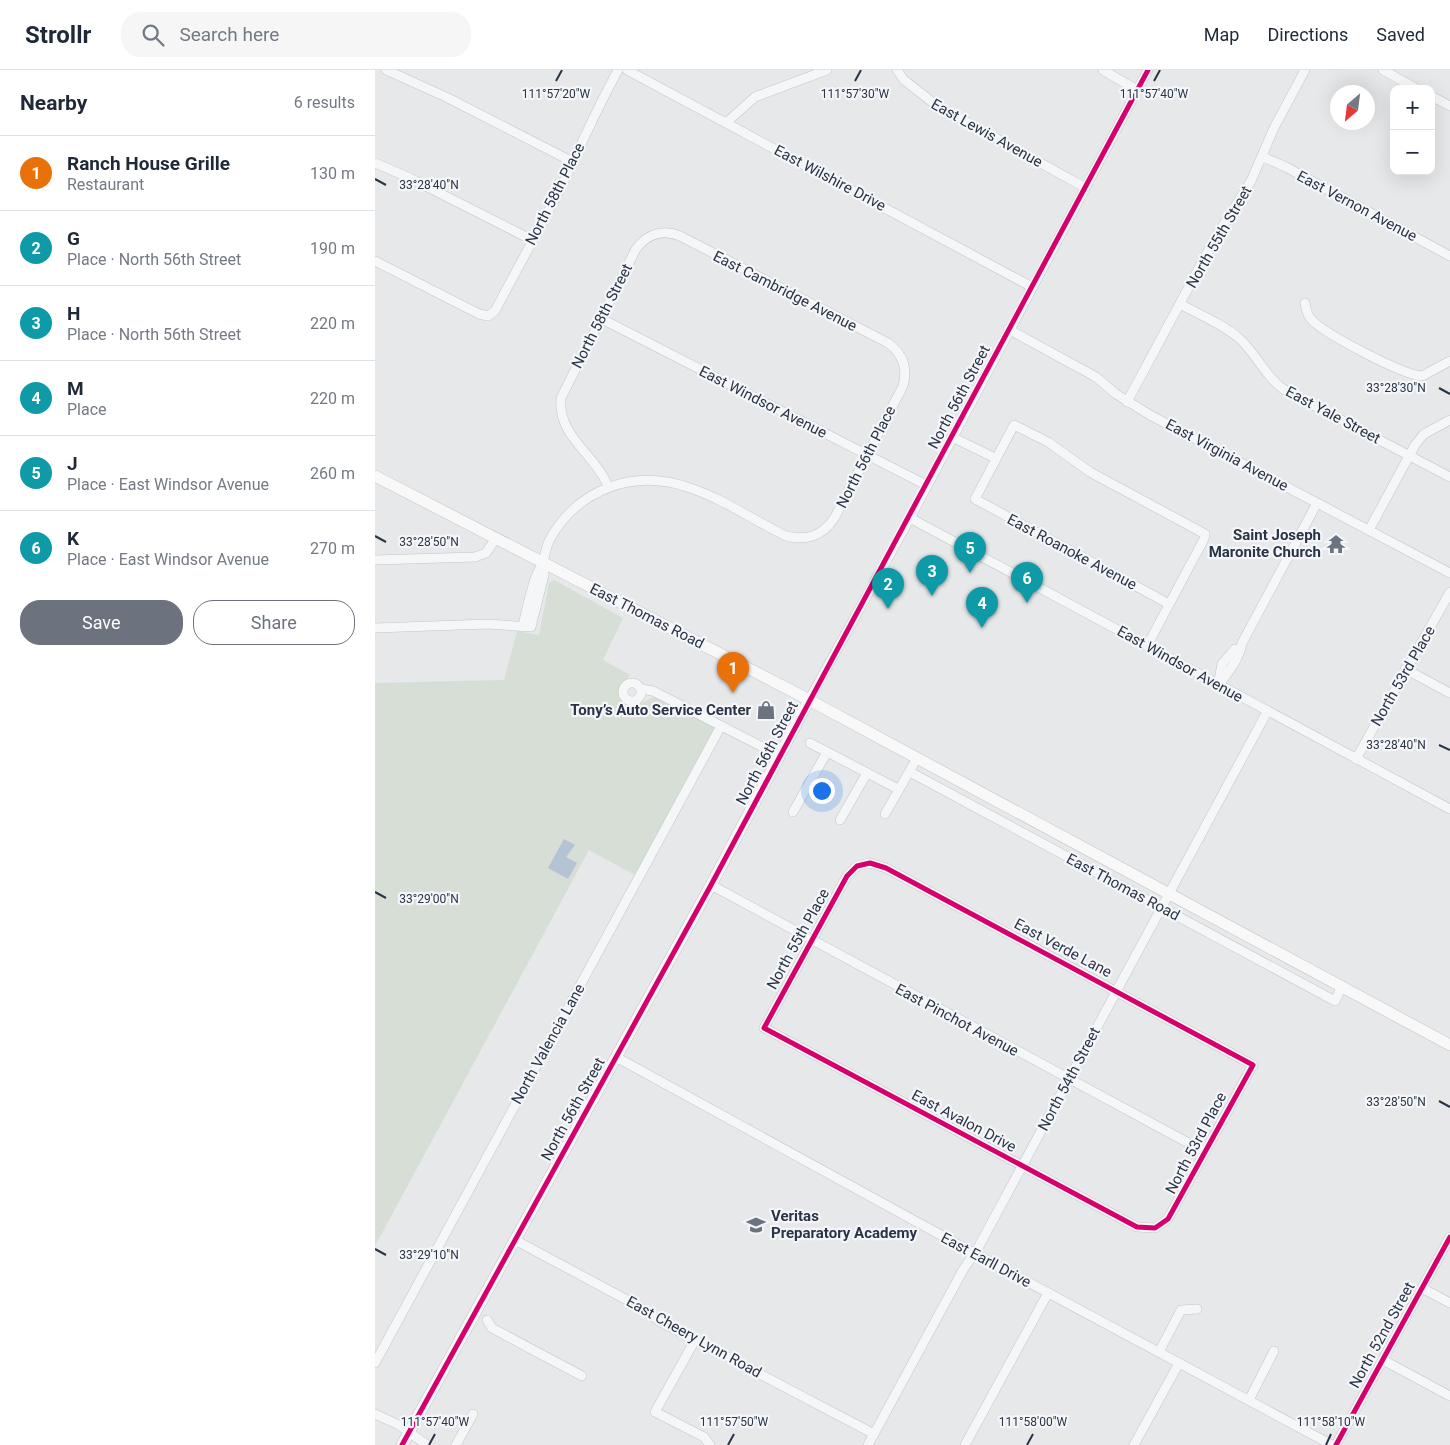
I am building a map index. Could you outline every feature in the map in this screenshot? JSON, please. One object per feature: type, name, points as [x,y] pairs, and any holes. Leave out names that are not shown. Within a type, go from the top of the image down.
[{"type":"main road","name":"East Thomas Road","points":[[375,476],[809,700],[1450,1045]]},
{"type":"main road","name":"North 56th Street","points":[[402,1445],[711,886],[809,700]]},
{"type":"street","points":[[385,70],[446,97],[573,162]]},
{"type":"street","name":"North 58th Place","points":[[375,261],[479,314],[488,316],[495,311],[573,162],[590,122],[618,70]]},
{"type":"street","name":"East Wilshire Drive","points":[[627,70],[1032,286]]},
{"type":"street","points":[[727,122],[755,97],[827,70]]},
{"type":"street","name":"East Lewis Avenue","points":[[897,70],[904,80],[936,105],[1084,187]]},
{"type":"street","points":[[1103,70],[1137,90]]},
{"type":"street","name":"North 56th Street","points":[[809,700],[910,518],[1008,330],[1148,70]]},
{"type":"street","name":"North 55th Street","points":[[1127,402],[1214,240],[1244,193],[1263,157],[1274,128],[1305,70]]},
{"type":"street","points":[[1383,70],[1410,85]]},
{"type":"street","points":[[1435,98],[1450,106]]},
{"type":"street","name":"East Vernon Avenue","points":[[1263,157],[1286,167],[1450,256]]},
{"type":"street","points":[[375,163],[410,178],[532,240]]},
{"type":"street","name":"East Cambridge Avenue","points":[[653,234],[661,232],[680,236],[888,343],[900,354],[905,368]]},
{"type":"street","name":"North 58th Street","points":[[608,486],[603,473],[568,433],[563,424],[560,404],[564,390],[636,249],[653,234]]},
{"type":"street","points":[[1305,303],[1309,317],[1319,325],[1352,346],[1407,373],[1421,376],[1450,361]]},
{"type":"street","name":"East Yale Street","points":[[1180,304],[1224,327],[1239,338],[1279,387],[1450,477]]},
{"type":"street","name":"East Windsor Avenue","points":[[601,318],[926,486]]},
{"type":"street","name":"East Virginia Avenue","points":[[1008,330],[1096,377],[1127,402],[1450,573]]},
{"type":"street","name":"North 56th Place","points":[[608,486],[642,481],[673,483],[700,492],[786,536],[795,538],[812,537],[825,530],[831,523],[903,386],[905,368]]},
{"type":"street","points":[[1369,530],[1409,455],[1424,434],[1450,420]]},
{"type":"street","points":[[952,437],[995,458],[1014,425],[1048,442],[1090,472],[1205,534],[1147,646]]},
{"type":"street","name":"East Roanoke Avenue","points":[[995,458],[975,499],[1169,604]]},
{"type":"street","points":[[375,628],[488,624],[527,626],[534,582],[543,562],[547,545],[563,520],[582,503],[608,486]]},
{"type":"street","points":[[1218,685],[1222,664],[1225,660],[1232,660],[1317,503]]},
{"type":"street","name":"East Windsor Avenue","points":[[910,518],[1450,809]]},
{"type":"street","points":[[375,560],[475,557],[486,553],[496,538]]},
{"type":"street","name":"North 53rd Place","points":[[1356,759],[1450,592]]},
{"type":"street","points":[[1405,669],[1450,693]]},
{"type":"street","points":[[641,689],[653,691],[779,756]]},
{"type":"street","name":"North 54th Street","points":[[868,1445],[963,1270],[975,1254],[1267,712]]},
{"type":"street","name":"North Valencia Lane","points":[[375,1363],[721,726]]},
{"type":"street","points":[[810,743],[898,789]]},
{"type":"street","points":[[793,812],[827,752]]},
{"type":"street","points":[[885,814],[917,758]]},
{"type":"street","name":"East Thomas Road","points":[[910,772],[1335,1001],[1342,986]]},
{"type":"street","points":[[840,820],[867,773]]},
{"type":"street","name":"East Verde Lane","points":[[857,866],[870,863],[886,868],[1253,1065]]},
{"type":"street","name":"North 55th Place","points":[[764,1028],[847,876],[857,866]]},
{"type":"street","name":"East Pinchot Avenue","points":[[711,886],[1068,1080],[1205,1152]]},
{"type":"street","name":"East Avalon Drive","points":[[764,1028],[1137,1227],[1155,1228]]},
{"type":"street","name":"East Earll Drive","points":[[616,1057],[975,1254],[1331,1445]]},
{"type":"street","name":"North 53rd Place","points":[[1155,1228],[1168,1219],[1253,1065]]},
{"type":"street","name":"North 52nd Street","points":[[1336,1445],[1450,1238]]},
{"type":"street","name":"East Cheery Lynn Road","points":[[515,1240],[695,1340],[874,1434]]},
{"type":"street","points":[[1422,1288],[1450,1303]]},
{"type":"street","points":[[965,1445],[1048,1293]]},
{"type":"street","points":[[1159,1352],[1181,1310],[1197,1309]]},
{"type":"street","points":[[487,1320],[492,1328],[582,1376]]},
{"type":"street","points":[[695,1340],[655,1412],[704,1437],[710,1445]]},
{"type":"street","points":[[1249,1400],[1274,1351]]},
{"type":"street","points":[[1383,1360],[1450,1396]]},
{"type":"street","points":[[1134,1445],[1179,1363]]},
{"type":"street","points":[[375,1414],[409,1432],[427,1445]]},
{"type":"street","points":[[456,1445],[473,1414]]},
{"type":"shaded area","points":[[554,580],[623,618],[603,660],[630,675],[618,692],[642,703],[655,696],[716,727],[635,875],[589,850],[375,1246],[375,683],[504,680],[517,631],[539,635],[549,583]]},
{"type":"water","points":[[564,839],[575,845],[566,857],[577,863],[568,879],[548,868]]},
{"type":"cycle path","points":[[402,1445],[711,885],[1148,70]]},
{"type":"cycle path","points":[[870,863],[886,868],[1253,1065],[1168,1219],[1155,1228],[1137,1227],[764,1028],[847,876],[857,866],[870,863]]},
{"type":"cycle path","points":[[1336,1445],[1450,1237]]},
{"type":"place","name":"Saint Joseph Maronite Church","points":[[1336,544]]},
{"type":"place","name":"J","points":[[970,573]]},
{"type":"place","name":"H","points":[[932,596]]},
{"type":"place","name":"K","points":[[1027,603]]},
{"type":"place","name":"G","points":[[888,609]]},
{"type":"place","name":"M","points":[[982,628]]},
{"type":"place","name":"Ranch House Grille","points":[[733,693]]},
{"type":"place","name":"Tony’s Auto Service Center","points":[[766,710]]},
{"type":"place","name":"Veritas Preparatory Academy","points":[[756,1225]]}]
